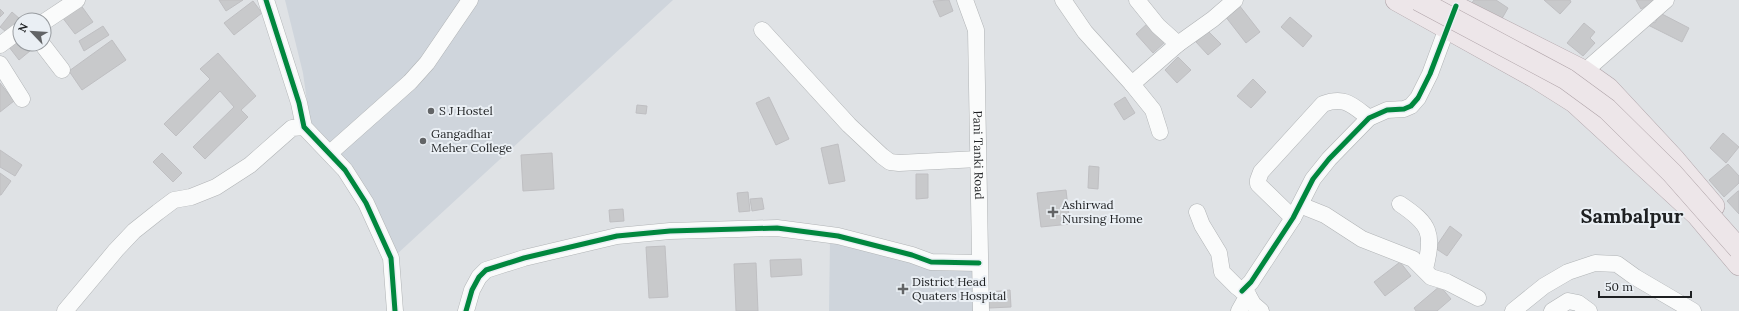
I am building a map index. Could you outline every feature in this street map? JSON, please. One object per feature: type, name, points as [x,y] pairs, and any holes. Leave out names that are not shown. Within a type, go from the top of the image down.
[{"type":"main road","points":[[1396,0],[1559,93],[1591,116],[1696,215],[1736,242]]},
{"type":"main road","points":[[1418,0],[1566,79],[1607,109],[1672,173],[1736,242]]},
{"type":"main road","points":[[1450,3],[1584,71],[1608,88],[1675,160],[1736,242],[1739,265]]},
{"type":"street","points":[[52,17],[77,0]]},
{"type":"street","points":[[266,0],[299,103],[304,127],[345,170],[366,202],[391,258],[395,311]]},
{"type":"street","points":[[330,154],[410,82],[427,63],[470,0]]},
{"type":"street","name":"Pani Tanki Road","points":[[965,0],[976,30],[981,311]]},
{"type":"street","points":[[1063,0],[1085,32],[1132,84],[1153,110],[1160,132]]},
{"type":"street","points":[[1137,0],[1158,26],[1178,44]]},
{"type":"street","points":[[1132,84],[1178,44],[1213,19],[1235,0]]},
{"type":"street","points":[[1559,93],[1666,0]]},
{"type":"street","points":[[1239,311],[1245,292],[1297,212],[1313,179],[1369,118],[1387,110],[1404,109],[1411,106],[1418,98],[1430,74],[1446,29],[1450,3]]},
{"type":"street","points":[[762,30],[849,125],[890,162],[899,164],[978,158]]},
{"type":"street","points":[[0,45],[12,36]]},
{"type":"street","points":[[48,52],[62,70]]},
{"type":"street","points":[[0,64],[22,98]]},
{"type":"street","points":[[1369,118],[1346,101],[1333,101],[1323,104],[1261,172],[1258,184],[1297,212],[1325,215],[1362,238],[1413,259],[1425,269],[1431,277],[1447,282],[1478,298]]},
{"type":"street","points":[[65,311],[116,250],[134,231],[158,212],[174,200],[191,197],[216,187],[250,165],[292,128],[304,127]]},
{"type":"street","points":[[1400,204],[1411,211],[1426,226],[1430,247],[1425,269]]},
{"type":"street","points":[[1197,212],[1202,225],[1219,254],[1222,272],[1245,292],[1252,304],[1261,311]]},
{"type":"street","points":[[466,311],[472,290],[479,277],[486,270],[524,258],[617,236],[670,231],[777,228],[838,236],[912,255],[931,262],[980,263]]},
{"type":"street","points":[[1513,311],[1550,283],[1568,272],[1595,263],[1617,264],[1635,277],[1693,311]]},
{"type":"street","points":[[1552,311],[1568,301],[1578,303],[1589,311]]},
{"type":"shaded area","name":"Gangadhar Meher College","points":[[285,0],[673,0],[396,255],[310,123],[303,73]]},
{"type":"shaded area","name":"District Head Quaters Hospital","points":[[830,240],[975,266],[977,311],[829,311]]},
{"type":"building","points":[[219,0],[243,0],[226,11]]},
{"type":"building","points":[[949,0],[953,11],[940,17],[933,1]]},
{"type":"building","points":[[1474,0],[1496,0],[1508,8],[1500,22],[1471,4]]},
{"type":"building","points":[[1544,0],[1570,0],[1571,2],[1560,14]]},
{"type":"building","points":[[1636,0],[1658,0],[1641,9]]},
{"type":"building","points":[[253,1],[262,13],[234,35],[224,23]]},
{"type":"building","points":[[80,4],[93,22],[75,34],[62,17]]},
{"type":"building","points":[[1239,5],[1260,32],[1246,43],[1225,16]]},
{"type":"building","points":[[0,9],[4,13],[0,17]]},
{"type":"building","points":[[12,12],[12,32],[10,35],[0,27]]},
{"type":"building","points":[[1660,13],[1689,28],[1682,42],[1648,25],[1650,20],[1655,23]]},
{"type":"building","points":[[1290,17],[1312,36],[1303,47],[1281,27]]},
{"type":"building","points":[[1149,22],[1166,41],[1153,53],[1136,34]]},
{"type":"building","points":[[1584,23],[1595,32],[1590,38],[1595,43],[1583,56],[1567,43]]},
{"type":"building","points":[[103,26],[109,35],[84,51],[79,41]]},
{"type":"building","points":[[1208,31],[1221,44],[1208,55],[1196,42]]},
{"type":"building","points":[[112,40],[126,60],[82,90],[69,71]]},
{"type":"building","points":[[13,52],[29,52],[19,60]]},
{"type":"building","points":[[218,53],[256,96],[241,110],[248,117],[205,159],[193,147],[234,107],[220,91],[176,136],[164,124],[210,79],[200,69]]},
{"type":"building","points":[[1178,57],[1191,70],[1177,83],[1165,70]]},
{"type":"building","points":[[1253,79],[1266,92],[1251,108],[1237,96]]},
{"type":"building","points":[[0,83],[14,101],[0,112]]},
{"type":"building","points":[[769,97],[789,139],[776,145],[756,103]]},
{"type":"building","points":[[1125,97],[1135,113],[1124,120],[1114,104]]},
{"type":"building","points":[[637,105],[647,106],[646,114],[636,113]]},
{"type":"building","points":[[1723,133],[1739,147],[1726,163],[1710,148]]},
{"type":"building","points":[[838,144],[845,181],[829,184],[821,148]]},
{"type":"building","points":[[0,150],[22,165],[15,176],[0,167]]},
{"type":"building","points":[[162,153],[182,173],[173,182],[153,162]]},
{"type":"building","points":[[552,153],[554,189],[523,191],[521,155]]},
{"type":"building","points":[[1728,164],[1739,176],[1739,183],[1724,197],[1709,180]]},
{"type":"building","points":[[1089,166],[1099,167],[1098,189],[1088,188]]},
{"type":"building","points":[[0,173],[11,181],[1,195],[0,195]]},
{"type":"building","points":[[916,174],[928,174],[928,198],[916,199]]},
{"type":"building","points":[[1066,190],[1070,224],[1041,227],[1037,193]]},
{"type":"building","points":[[1739,191],[1739,214],[1727,201]]},
{"type":"building","points":[[748,192],[750,211],[739,212],[737,193]]},
{"type":"building","points":[[762,198],[764,209],[752,211],[750,199]]},
{"type":"building","points":[[623,209],[624,221],[610,222],[609,210]]},
{"type":"building","points":[[1450,226],[1462,235],[1447,256],[1435,248]]},
{"type":"building","points":[[665,246],[668,297],[649,298],[646,247]]},
{"type":"building","points":[[801,259],[802,275],[771,277],[770,260]]},
{"type":"building","points":[[1400,262],[1411,276],[1385,296],[1374,282]]},
{"type":"building","points":[[756,263],[758,311],[736,311],[734,264]]},
{"type":"building","points":[[1440,286],[1451,299],[1437,311],[1416,311],[1414,308]]},
{"type":"building","points":[[1010,290],[1011,307],[989,308],[988,292]]},
{"type":"cycle path","points":[[266,0],[299,103],[304,127],[345,170],[366,203],[391,258],[395,311]]},
{"type":"cycle path","points":[[1242,291],[1251,282],[1293,218],[1313,179],[1329,159],[1369,118],[1387,110],[1404,109],[1411,106],[1418,98],[1430,74],[1456,6]]},
{"type":"cycle path","points":[[466,311],[472,290],[479,277],[486,270],[524,258],[617,236],[670,231],[777,228],[838,236],[912,255],[931,262],[979,263]]},
{"type":"place","name":"S J Hostel","points":[[431,111]]},
{"type":"place","name":"Gangadhar Meher College","points":[[423,141]]},
{"type":"place","name":"Ashirwad Nursing Home","points":[[1053,212]]},
{"type":"place","name":"District Head Quaters Hospital","points":[[903,289]]},
{"type":"district","name":"Sambalpur","points":[[1632,216]]}]
